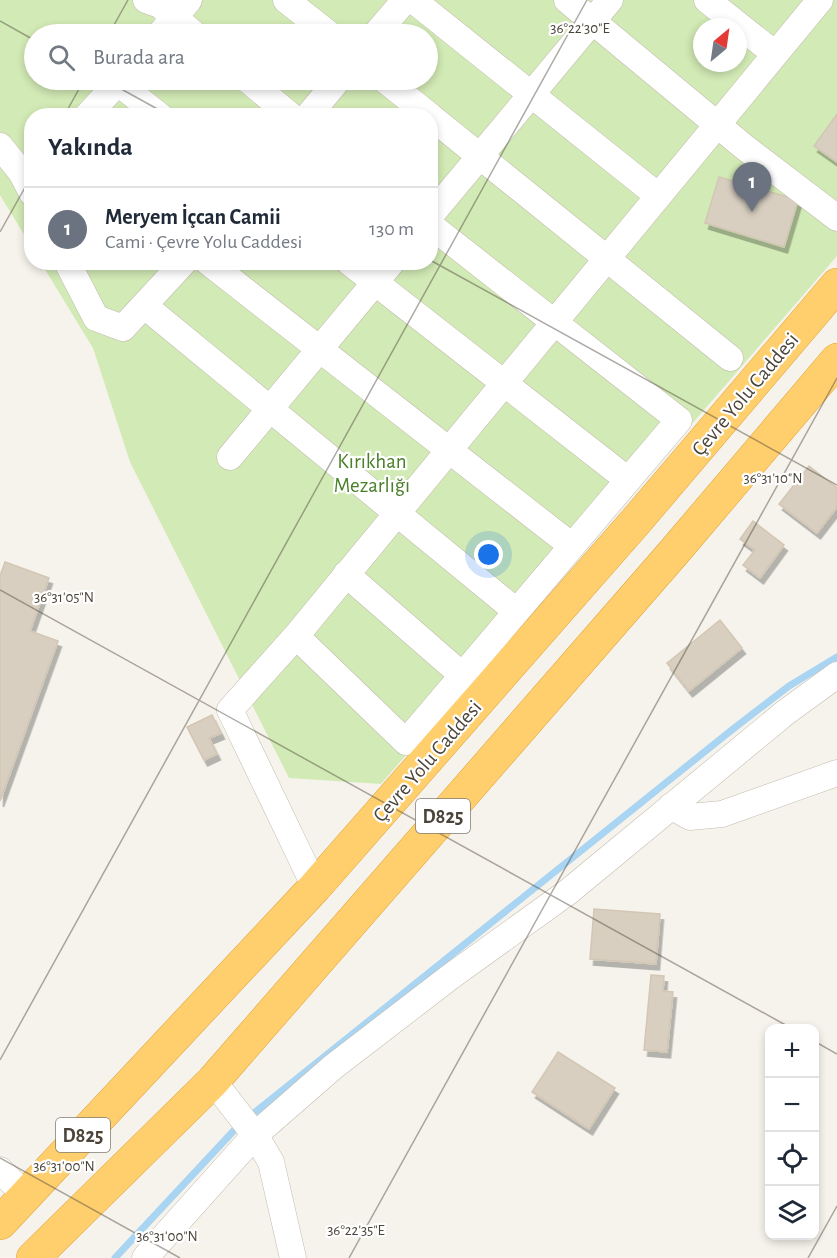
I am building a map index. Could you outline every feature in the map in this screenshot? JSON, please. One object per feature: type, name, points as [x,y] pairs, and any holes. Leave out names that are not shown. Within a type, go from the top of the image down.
[{"type":"highway","name":"Çevre Yolu Caddesi","points":[[0,1223],[315,887],[645,511],[837,285]]},
{"type":"highway","name":"D825","points":[[33,1258],[219,1088],[837,360]]},
{"type":"street","points":[[147,0],[160,5],[175,18]]},
{"type":"street","points":[[286,0],[316,24]]},
{"type":"street","points":[[385,24],[405,0]]},
{"type":"street","points":[[413,0],[657,195]]},
{"type":"street","points":[[567,0],[716,123],[837,218]]},
{"type":"street","points":[[438,206],[610,0]]},
{"type":"street","points":[[707,0],[775,54]]},
{"type":"street","points":[[315,887],[230,710],[296,636],[716,123],[820,0]]},
{"type":"street","points":[[94,108],[110,90]]},
{"type":"street","points":[[129,90],[150,108]]},
{"type":"street","points":[[260,90],[281,108]]},
{"type":"street","points":[[315,108],[330,90]]},
{"type":"street","points":[[398,90],[420,108]]},
{"type":"street","points":[[438,122],[730,358]]},
{"type":"street","points":[[0,146],[24,172]]},
{"type":"street","points":[[296,636],[406,742],[679,420],[438,231]]},
{"type":"street","points":[[71,270],[96,318],[123,328],[146,307],[177,270]]},
{"type":"street","points":[[218,270],[572,546]]},
{"type":"street","points":[[359,270],[628,480]]},
{"type":"street","points":[[230,457],[386,270]]},
{"type":"street","points":[[146,307],[516,611]]},
{"type":"street","points":[[346,574],[462,675]]},
{"type":"street","points":[[145,1258],[255,1135],[333,1067],[450,977],[568,892],[786,711],[837,675]]},
{"type":"street","points":[[671,806],[690,817],[722,814],[837,773]]},
{"type":"street","points":[[219,1088],[255,1135],[271,1162],[293,1258]]},
{"type":"street","points":[[0,1170],[26,1196]]},
{"type":"green space","name":"Kırıkhan Mezarlığı","points":[[0,0],[837,0],[837,256],[381,784],[289,778],[130,462],[93,348],[45,270],[438,270],[438,108],[24,108],[24,234],[0,195]]},
{"type":"building","points":[[837,114],[837,162],[814,146]]},
{"type":"building","points":[[719,177],[798,200],[784,247],[705,223]]},
{"type":"building","points":[[809,466],[837,488],[837,507],[817,533],[779,504]]},
{"type":"building","points":[[753,521],[784,545],[760,578],[743,565],[755,550],[740,539]]},
{"type":"building","points":[[5,562],[49,578],[30,631],[58,641],[0,801],[0,576]]},
{"type":"building","points":[[720,620],[742,648],[689,691],[667,663]]},
{"type":"building","points":[[212,715],[221,733],[209,738],[217,754],[204,760],[187,727]]},
{"type":"building","points":[[594,909],[660,914],[656,964],[590,959]]},
{"type":"building","points":[[651,975],[664,976],[663,991],[673,992],[667,1052],[644,1050]]},
{"type":"building","points":[[558,1052],[615,1088],[589,1129],[532,1092]]},
{"type":"waterway","points":[[249,1117],[733,729],[789,686],[837,657]]},
{"type":"waterway","points":[[115,1258],[240,1124]]},
{"type":"place","name":"Meryem İçcan Camii","points":[[752,212]]}]
